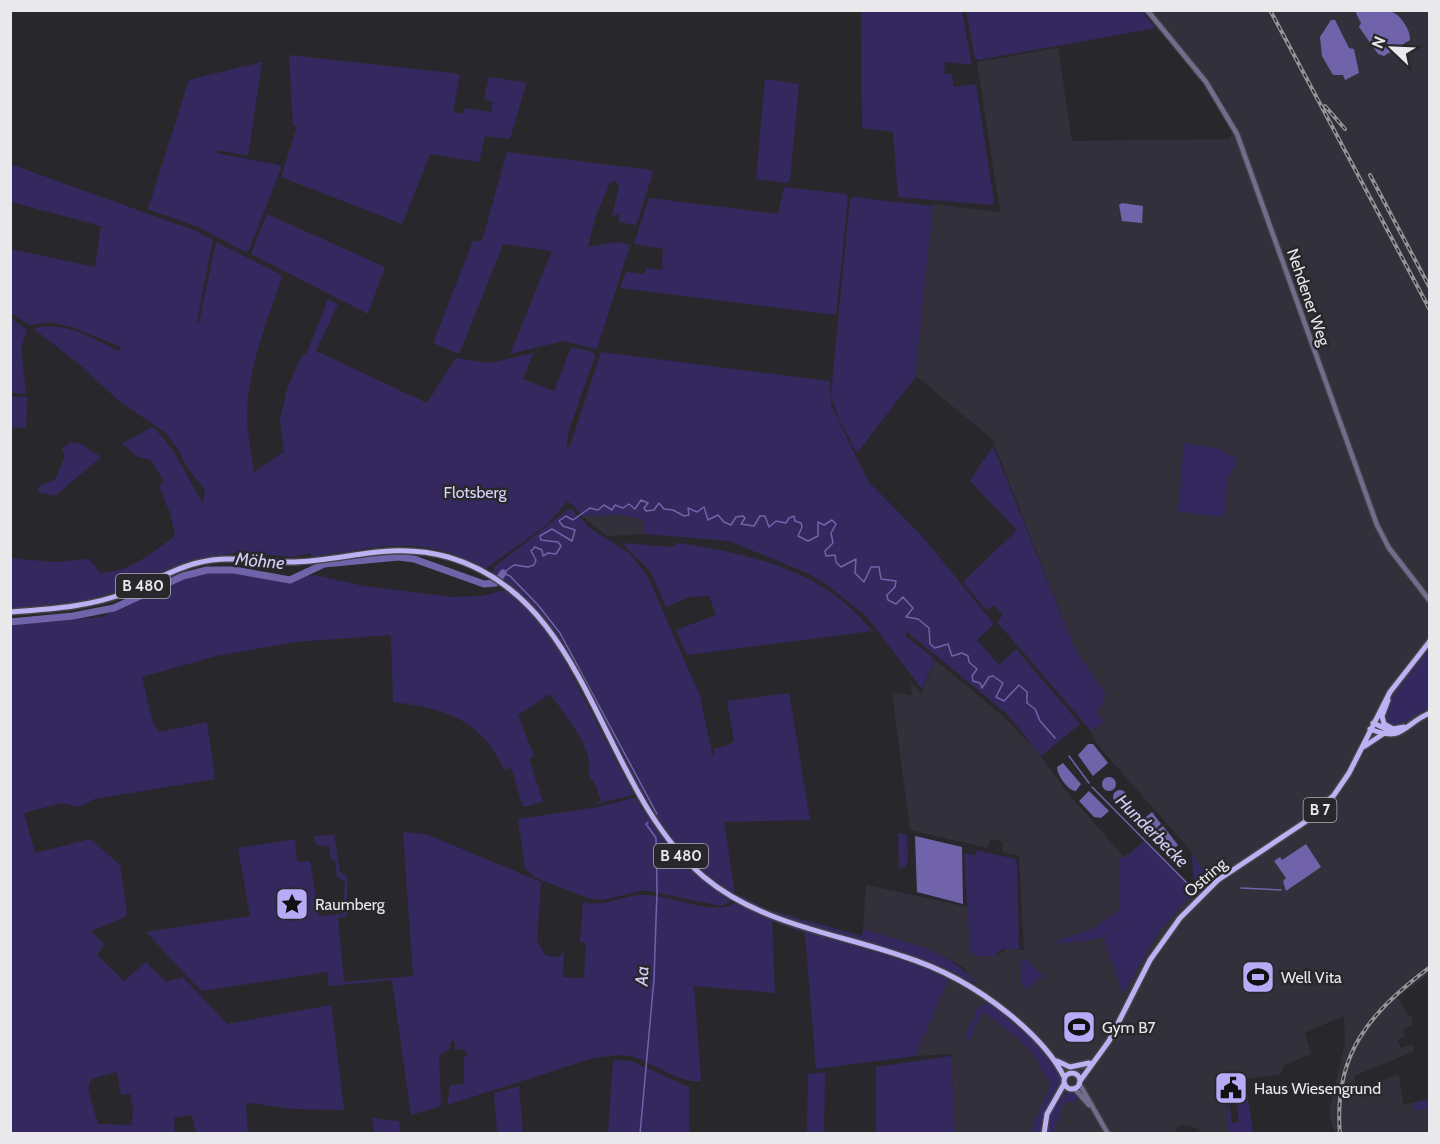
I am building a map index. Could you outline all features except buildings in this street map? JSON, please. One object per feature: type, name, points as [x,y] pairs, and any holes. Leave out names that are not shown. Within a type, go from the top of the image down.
[{"type":"main road","name":"B 480","points":[[10,612],[102,600],[132,591],[187,566],[225,558],[295,562],[376,550],[407,550],[465,562],[504,584],[529,605],[549,628],[642,802],[663,835],[693,867],[723,892],[766,914],[920,962],[982,994],[1022,1025],[1053,1058],[1068,1084]]},
{"type":"main road","name":"B 7","points":[[1360,752],[1390,692],[1430,641]]},
{"type":"main road","name":"B 7","points":[[1390,692],[1383,721],[1391,729],[1404,727],[1430,712]]},
{"type":"main road","name":"B 7","points":[[1360,752],[1372,738],[1401,732],[1430,712]]},
{"type":"main road","points":[[1372,726],[1392,732],[1404,727]]},
{"type":"main road","points":[[1372,726],[1383,734]]},
{"type":"main road","name":"Ostring","points":[[1101,1052],[1150,960],[1180,918],[1232,869],[1320,810],[1344,782],[1360,752]]},
{"type":"main road","name":"B 7","points":[[1044,1134],[1047,1114],[1073,1073],[1101,1052]]},
{"type":"main road","name":"B 7","points":[[1068,1084],[1080,1082],[1101,1052]]},
{"type":"main road","points":[[1053,1058],[1070,1067],[1089,1063]]},
{"type":"main road","name":"B 480","points":[[1058,1065],[1073,1073]]},
{"type":"main road","points":[[1073,1073],[1080,1082]]},
{"type":"street","name":"Nehdener Weg","points":[[1147,10],[1206,82],[1237,134],[1280,246],[1377,525],[1389,548],[1430,601]]},
{"type":"street","points":[[1080,1082],[1094,1112],[1108,1134]]},
{"type":"street","points":[[1068,1084],[1094,1112]]},
{"type":"shaded area","points":[[1149,11],[1429,11],[1429,974],[1398,997],[1408,1016],[1411,1015],[1413,1025],[1403,1029],[1405,1036],[1397,1040],[1401,1048],[1412,1044],[1415,1051],[1354,1076],[1357,1091],[1399,1074],[1403,1105],[1413,1103],[1414,1111],[1429,1109],[1429,1133],[1334,1133],[1329,1112],[1345,1043],[1344,1016],[1305,1032],[1311,1054],[1285,1065],[1279,1075],[1224,1081],[1229,1133],[1202,1133],[1197,1128],[1184,1125],[1176,1128],[1175,1134],[955,1133],[951,1054],[915,1056],[949,979],[971,991],[977,984],[963,967],[944,956],[863,929],[866,885],[968,907],[969,914],[996,956],[1007,949],[1024,950],[1019,856],[1002,852],[1003,842],[991,839],[987,848],[910,830],[892,692],[912,696],[910,681],[921,694],[935,660],[1002,715],[1037,751],[1068,793],[1124,857],[1122,859],[1119,857],[1121,926],[1116,933],[1106,936],[1123,994],[1158,933],[1178,908],[1205,882],[1191,851],[1096,743],[1091,731],[1098,728],[1097,713],[1106,695],[1076,651],[992,439],[915,375],[933,204],[1000,212],[977,62],[1058,48],[1072,141],[1229,139],[1237,130],[1217,92]]},
{"type":"shaded area","points":[[623,515],[644,520],[644,534],[607,536],[582,516]]},
{"type":"green space","points":[[861,11],[962,11],[972,65],[945,62],[944,74],[952,74],[954,87],[976,84],[994,202],[992,205],[898,197],[893,132],[862,128]]},
{"type":"green space","points":[[966,11],[1141,11],[1156,28],[978,60],[975,58]]},
{"type":"green space","points":[[289,55],[460,74],[453,111],[463,114],[465,108],[491,112],[493,102],[484,99],[489,77],[526,84],[510,139],[485,136],[479,162],[430,154],[402,224],[281,177],[297,127],[293,126]]},
{"type":"green space","points":[[262,62],[248,156],[217,150],[217,153],[279,165],[281,168],[249,250],[245,252],[198,227],[148,209],[189,80]]},
{"type":"green space","points":[[765,79],[799,84],[790,180],[787,183],[756,179]]},
{"type":"green space","points":[[507,152],[651,170],[653,173],[636,225],[619,222],[619,213],[612,217],[619,187],[615,181],[610,183],[595,218],[588,247],[617,242],[630,245],[597,349],[563,341],[510,354],[552,251],[503,244],[459,354],[433,343],[473,241],[482,241]]},
{"type":"green space","name":"Flotsberg","points":[[10,164],[196,231],[213,240],[197,321],[199,323],[216,242],[280,274],[282,278],[254,363],[248,398],[247,423],[254,472],[284,452],[280,419],[288,386],[303,354],[306,355],[328,299],[338,304],[316,351],[427,403],[456,358],[490,363],[533,353],[523,379],[554,391],[571,347],[593,352],[595,356],[569,430],[566,447],[570,446],[601,352],[830,381],[831,405],[868,481],[921,535],[994,624],[977,640],[999,665],[1016,649],[1080,724],[1041,756],[1007,714],[906,631],[906,637],[935,659],[922,689],[866,616],[827,585],[807,573],[729,541],[644,534],[644,520],[623,515],[582,516],[572,504],[567,502],[545,526],[485,569],[447,552],[413,546],[380,547],[312,557],[310,553],[294,557],[239,552],[194,561],[137,585],[90,600],[11,609],[11,558],[52,562],[89,559],[100,573],[110,572],[130,566],[175,536],[170,513],[159,486],[164,481],[151,460],[138,457],[122,444],[152,427],[168,444],[203,503],[205,490],[186,466],[178,449],[167,434],[118,400],[79,364],[34,329],[66,328],[119,351],[121,347],[75,328],[51,322],[30,325],[11,313],[11,249],[95,267],[101,226],[11,202]]},
{"type":"green space","points":[[784,187],[846,194],[848,198],[836,315],[620,288],[626,272],[645,274],[646,268],[662,270],[663,249],[634,244],[649,198],[778,214]]},
{"type":"green space","points":[[853,197],[933,206],[915,378],[857,453],[839,419],[831,394],[850,199]]},
{"type":"green space","points":[[267,214],[385,267],[368,314],[251,254]]},
{"type":"green space","points":[[10,317],[27,330],[21,348],[26,394],[11,393]]},
{"type":"green space","points":[[10,396],[27,397],[26,428],[11,427]]},
{"type":"green space","points":[[71,442],[81,444],[101,457],[55,496],[38,492],[39,486],[55,480],[65,456],[62,449]]},
{"type":"green space","points":[[1184,443],[1217,448],[1235,458],[1235,466],[1228,477],[1224,517],[1178,512]]},
{"type":"green space","points":[[993,446],[1076,651],[1106,695],[1097,713],[1105,722],[1091,731],[997,622],[1003,615],[994,605],[986,610],[963,582],[1017,530],[970,481]]},
{"type":"green space","points":[[570,508],[591,529],[629,553],[648,577],[700,696],[713,758],[714,749],[729,745],[734,741],[727,701],[789,693],[810,820],[724,822],[735,893],[732,894],[685,857],[682,862],[729,898],[729,902],[721,906],[644,890],[603,900],[591,899],[536,878],[525,869],[518,819],[598,807],[633,798],[636,798],[643,811],[647,806],[551,628],[522,596],[492,574],[494,567]]},
{"type":"green space","points":[[622,543],[672,547],[679,543],[733,553],[784,568],[809,579],[831,593],[853,610],[872,631],[687,655],[676,630],[716,615],[709,596],[690,597],[666,607],[651,572]]},
{"type":"green space","points":[[219,570],[278,580],[315,575],[363,586],[452,597],[482,596],[505,590],[526,607],[545,629],[562,656],[634,795],[590,805],[601,801],[595,784],[588,775],[587,754],[577,732],[550,694],[518,715],[534,756],[529,759],[543,802],[523,807],[511,767],[504,770],[485,739],[473,728],[445,713],[393,702],[391,635],[295,642],[216,656],[142,677],[153,723],[159,732],[207,722],[215,779],[94,799],[80,807],[61,803],[24,813],[35,853],[90,839],[120,865],[127,914],[125,917],[91,931],[104,944],[97,955],[124,981],[146,962],[166,982],[183,977],[227,1024],[331,1005],[344,1110],[293,1109],[250,1103],[246,1105],[248,1133],[196,1133],[192,1115],[174,1118],[175,1133],[11,1133],[10,625],[101,617],[183,579]],"holes":[[[117,1072],[121,1095],[130,1094],[133,1108],[132,1125],[98,1124],[88,1089],[91,1079]]]},
{"type":"green space","points":[[1429,646],[1429,708],[1395,727],[1385,722],[1384,714],[1394,695]]},
{"type":"green space","points":[[403,832],[426,834],[541,882],[537,941],[546,956],[559,957],[564,950],[563,977],[584,978],[586,943],[580,942],[583,902],[599,903],[643,895],[715,908],[736,903],[792,927],[920,965],[949,979],[915,1056],[816,1069],[805,933],[772,921],[775,993],[694,986],[701,1081],[682,1079],[647,1062],[619,1055],[590,1059],[447,1105],[450,1085],[464,1084],[464,1057],[468,1056],[464,1049],[455,1050],[455,1041],[451,1041],[450,1049],[439,1056],[441,1106],[411,1115],[392,980],[329,986],[327,972],[201,991],[146,932],[250,916],[238,848],[295,839],[297,862],[310,861],[319,916],[343,914],[345,881],[337,877],[335,860],[331,860],[329,846],[316,845],[314,836],[334,835],[340,872],[347,877],[347,916],[338,918],[344,982],[413,976]]},
{"type":"green space","points":[[898,833],[907,835],[908,860],[905,867],[899,868]]},
{"type":"green space","points":[[1145,841],[1191,886],[1194,881],[1191,851],[1207,877],[1158,933],[1123,994],[1104,940],[1105,936],[1088,941],[1050,943],[1092,929],[1120,909],[1119,856],[1122,859]]},
{"type":"green space","points":[[976,850],[1015,859],[1017,863],[1019,949],[1003,949],[994,956],[976,956],[970,951],[964,854],[976,855]]},
{"type":"green space","points":[[739,895],[769,910],[862,936],[863,929],[925,948],[953,962],[977,984],[913,957],[793,922],[738,897]]},
{"type":"green space","points":[[1026,959],[1047,980],[1040,977],[1028,989],[1022,984],[1021,961]]},
{"type":"green space","points":[[987,1002],[1009,1017],[1039,1045],[1062,1078],[1045,1109],[1040,1133],[1032,1133],[1034,1122],[1051,1085],[1034,1056],[1018,1039],[983,1011],[969,1041],[965,1037],[977,1009]]},
{"type":"green space","points":[[951,1056],[955,1133],[876,1133],[876,1067]]},
{"type":"green space","points":[[613,1060],[631,1061],[689,1087],[689,1133],[608,1133]]},
{"type":"green space","points":[[825,1072],[824,1133],[807,1133],[808,1074]]},
{"type":"green space","points":[[1245,1078],[1253,1133],[1229,1133],[1224,1081]],"holes":[[[1236,1095],[1239,1122],[1232,1123],[1228,1096]]]},
{"type":"green space","points":[[519,1086],[523,1133],[497,1133],[494,1093]]},
{"type":"green space","points":[[1067,1092],[1074,1092],[1079,1098],[1073,1103],[1068,1101],[1062,1107],[1053,1133],[1047,1134],[1052,1110]]},
{"type":"green space","points":[[1429,1099],[1429,1109],[1414,1111],[1413,1103]]},
{"type":"green space","points":[[372,1118],[399,1121],[401,1133],[374,1133]]},
{"type":"water","points":[[1355,11],[1391,11],[1406,26],[1410,40],[1384,56],[1378,54],[1359,27],[1361,23]]},
{"type":"water","points":[[1331,20],[1335,20],[1349,48],[1354,49],[1359,73],[1345,80],[1343,75],[1333,75],[1322,56],[1320,37]]},
{"type":"water","points":[[1122,203],[1143,206],[1142,223],[1122,221],[1119,205]]},
{"type":"water","points":[[1088,744],[1093,744],[1108,763],[1093,776],[1078,755]]},
{"type":"water","points":[[1063,763],[1081,784],[1076,791],[1066,786],[1059,774],[1057,767]]},
{"type":"water","points":[[1109,777],[1114,779],[1116,784],[1114,789],[1109,791],[1104,789],[1102,784],[1104,779]]},
{"type":"water","points":[[1120,790],[1125,792],[1127,797],[1125,802],[1120,804],[1115,802],[1113,797],[1115,792]]},
{"type":"water","points":[[1089,791],[1109,811],[1101,818],[1094,817],[1079,801]]},
{"type":"water","points":[[1152,812],[1161,824],[1150,834],[1139,823]]},
{"type":"water","points":[[1163,826],[1178,845],[1167,855],[1151,835]]},
{"type":"water","points":[[915,836],[962,847],[963,904],[917,892]]},
{"type":"water","points":[[1306,844],[1321,867],[1286,891],[1283,881],[1286,878],[1274,861],[1280,857],[1282,860]]},
{"type":"waterway","name":"Hunderbecke","points":[[657,814],[560,633],[538,605],[510,576],[503,573],[514,565],[528,567],[534,565],[536,560],[531,551],[535,547],[542,550],[543,556],[548,553],[556,554],[561,546],[558,542],[541,540],[540,536],[552,529],[572,541],[575,530],[563,526],[559,521],[566,516],[573,520],[590,508],[598,510],[604,505],[612,510],[615,505],[623,508],[629,504],[635,509],[641,500],[648,503],[644,508],[646,511],[654,510],[659,503],[664,509],[673,510],[684,516],[689,515],[688,508],[697,512],[704,507],[708,520],[718,515],[724,522],[731,525],[736,517],[743,516],[745,518],[741,524],[754,526],[760,516],[765,516],[769,527],[776,521],[786,523],[794,516],[795,521],[801,523],[802,527],[798,536],[808,541],[818,536],[818,522],[824,525],[832,520],[836,524],[831,533],[833,543],[825,551],[826,556],[835,555],[836,562],[841,567],[856,559],[855,573],[864,582],[871,567],[879,567],[881,579],[896,581],[895,587],[887,595],[888,600],[896,604],[903,597],[913,608],[906,617],[918,619],[929,628],[930,644],[935,648],[948,644],[952,656],[962,653],[968,656],[969,662],[977,669],[972,676],[973,681],[980,683],[982,688],[989,677],[993,676],[1003,683],[996,697],[1004,701],[1019,685],[1027,692],[1027,703],[1035,709],[1040,721],[1055,738]]},
{"type":"waterway","name":"Möhne","points":[[10,622],[73,616],[114,608],[183,576],[207,570],[234,570],[290,580],[324,564],[399,557],[414,559],[484,584],[496,583],[503,573]]},
{"type":"waterway","name":"Hunderbecke","points":[[1069,756],[1089,783]]},
{"type":"waterway","name":"Hunderbecke","points":[[1092,787],[1187,883],[1199,885]]},
{"type":"waterway","name":"Aa","points":[[640,1134],[654,979],[657,891],[656,838],[646,824],[648,822]]},
{"type":"waterway","name":"Hunderbecke","points":[[1241,888],[1281,890]]},
{"type":"railway","points":[[1270,10],[1430,310]]},
{"type":"railway","points":[[1325,106],[1345,129]]},
{"type":"railway","points":[[1370,175],[1430,288]]},
{"type":"railway","points":[[1340,1134],[1339,1106],[1343,1080],[1360,1037],[1390,1001],[1430,967]]},
{"type":"place","name":"Raumberg","points":[[292,904]]},
{"type":"place","name":"Well Vita","points":[[1258,977]]},
{"type":"place","name":"Gym B7","points":[[1079,1027]]},
{"type":"place","name":"Haus Wiesengrund","points":[[1231,1088]]}]
